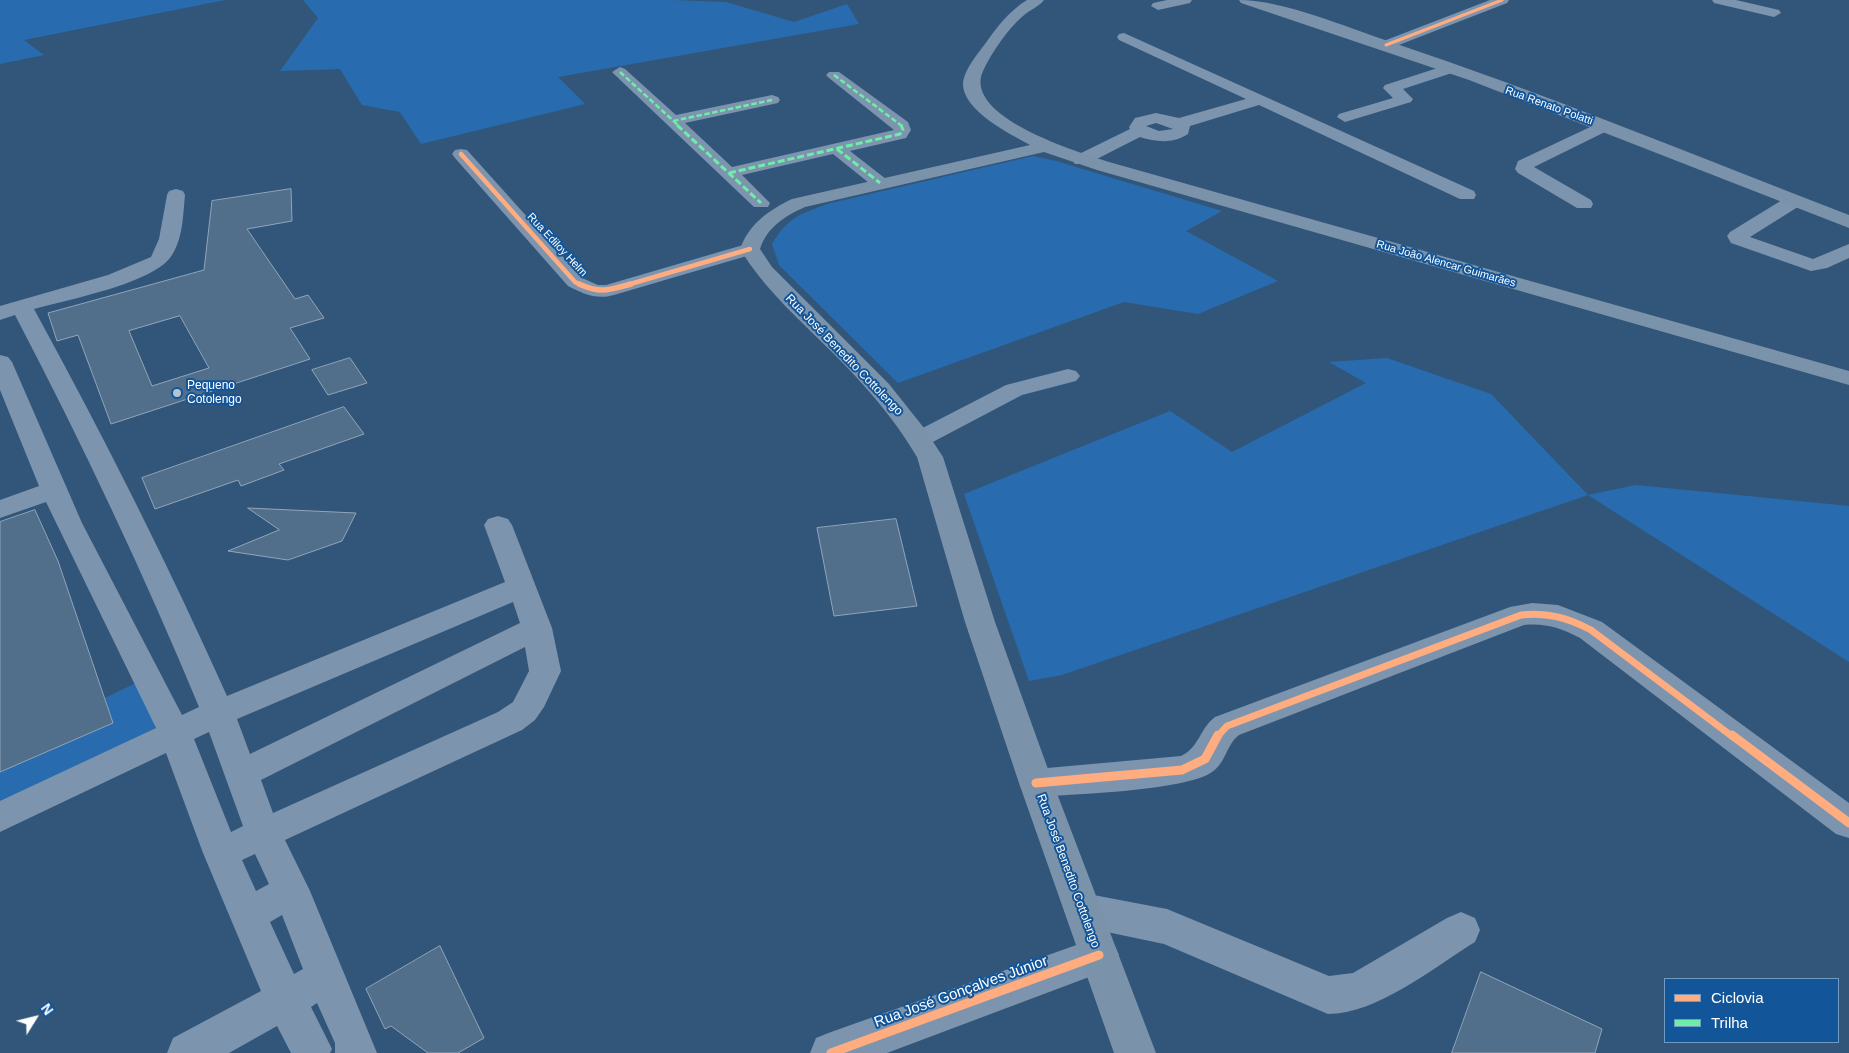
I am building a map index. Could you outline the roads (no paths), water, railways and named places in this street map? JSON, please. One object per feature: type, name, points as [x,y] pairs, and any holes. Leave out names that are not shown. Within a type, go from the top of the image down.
[{"type":"main road","points":[[1037,0],[1022,8],[1001,32],[978,66],[971,85],[975,97],[988,111],[1044,147]]},
{"type":"main road","name":"Rua Renato Polatti","points":[[1246,0],[1386,45],[1603,126],[1849,222]]},
{"type":"main road","points":[[750,249],[752,239],[762,226],[787,208],[815,198],[1044,147]]},
{"type":"main road","name":"Rua João Alencar Guimarães","points":[[1044,147],[1082,160],[1849,378]]},
{"type":"main road","name":"Rua José Benedito Cottolengo","points":[[750,249],[764,271],[886,395],[920,439],[937,475],[980,622],[1036,783],[1135,1053]]},
{"type":"street","points":[[1158,6],[1184,0]]},
{"type":"street","points":[[1386,45],[1502,0]]},
{"type":"street","points":[[1720,0],[1774,13]]},
{"type":"street","points":[[1124,37],[1468,195]]},
{"type":"street","points":[[1345,117],[1405,99],[1391,88],[1450,69]]},
{"type":"street","points":[[620,72],[761,203]]},
{"type":"street","points":[[729,173],[900,134],[903,130],[902,126],[834,75]]},
{"type":"street","points":[[673,121],[772,100]]},
{"type":"street","points":[[1178,124],[1260,100]]},
{"type":"street","points":[[1103,166],[1157,136],[1179,133],[1182,127],[1164,119],[1148,119],[1138,124],[1140,131]]},
{"type":"street","points":[[1584,204],[1533,176],[1524,168],[1524,165],[1603,126]]},
{"type":"street","points":[[1082,160],[1140,131],[1157,136]]},
{"type":"street","points":[[837,149],[880,183]]},
{"type":"street","name":"Rua Ediloy Helm","points":[[461,154],[575,282],[594,291],[622,288],[750,249]]},
{"type":"street","points":[[176,195],[169,240],[158,261],[137,272],[10,310],[69,395],[118,494],[218,712],[243,773],[264,834],[291,891],[352,1043]]},
{"type":"street","points":[[1794,201],[1737,236],[1738,240],[1811,265],[1820,264],[1849,250]]},
{"type":"street","points":[[0,362],[68,523],[175,733],[221,853],[285,1000],[311,1049]]},
{"type":"street","points":[[920,439],[1014,390],[1068,376]]},
{"type":"street","points":[[0,509],[54,490]]},
{"type":"street","points":[[221,853],[510,721],[524,711],[533,698],[545,671],[537,628],[498,525]]},
{"type":"street","points":[[0,817],[218,712],[522,587]]},
{"type":"street","points":[[1036,783],[1182,770],[1198,764],[1207,756],[1217,733],[1227,726],[1521,615],[1542,612],[1566,617],[1592,630],[1849,823]]},
{"type":"street","points":[[243,773],[537,628]]},
{"type":"street","points":[[249,914],[291,891]]},
{"type":"street","points":[[1083,910],[1167,927],[1328,995],[1344,995],[1362,990],[1461,930]]},
{"type":"street","name":"Rua José Gonçalves Júnior","points":[[831,1053],[1099,955]]},
{"type":"street","points":[[188,1053],[326,976]]},
{"type":"place","name":"Pequeno Cotolengo","points":[[177,393]]}]
